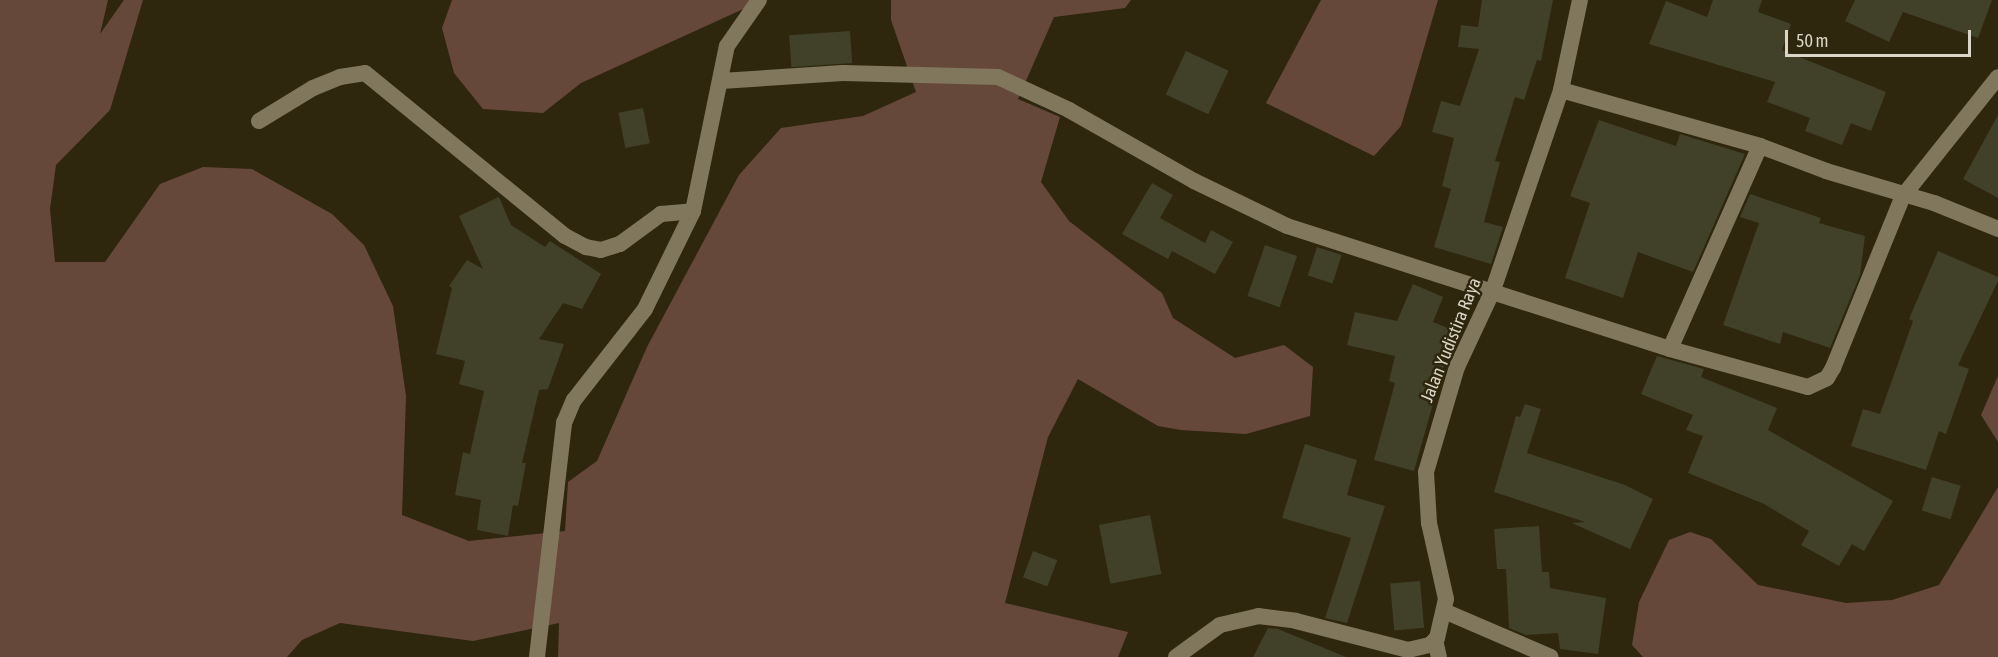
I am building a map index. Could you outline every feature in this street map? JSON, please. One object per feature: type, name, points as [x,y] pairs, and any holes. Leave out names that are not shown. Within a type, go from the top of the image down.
[{"type":"street","points":[[537,657],[564,423],[574,400],[645,309],[693,211],[727,46],[759,0]]},
{"type":"street","name":"Jalan Yudistira Raya","points":[[1435,640],[1444,611],[1443,574],[1429,523],[1426,472],[1457,367],[1493,290],[1561,90],[1580,0]]},
{"type":"street","points":[[259,121],[313,88],[340,77],[365,73],[565,236],[586,247],[601,250],[620,244],[661,214],[693,211]]},
{"type":"street","points":[[721,81],[843,73],[998,77],[1069,110],[1194,181],[1287,226],[1493,290],[1670,349],[1801,386],[1817,385],[1833,368],[1903,196],[1998,77]]},
{"type":"street","points":[[1561,90],[1760,146],[1903,196],[1934,203],[1998,229]]},
{"type":"street","points":[[1670,349],[1760,146]]},
{"type":"street","points":[[1444,611],[1551,657]]},
{"type":"street","points":[[1176,657],[1220,625],[1258,616],[1296,621],[1408,650],[1420,650],[1435,640],[1439,657]]},
{"type":"shaded area","points":[[0,0],[108,0],[100,34],[124,0],[143,0],[110,110],[56,165],[50,209],[55,262],[105,262],[160,184],[203,167],[252,169],[332,214],[364,245],[393,306],[406,396],[402,515],[469,541],[565,531],[568,482],[597,461],[647,347],[739,175],[781,128],[863,116],[916,92],[891,20],[891,0],[1131,0],[1125,8],[1054,17],[1018,99],[1060,117],[1041,182],[1069,221],[1162,293],[1173,318],[1235,358],[1284,345],[1313,367],[1310,416],[1246,434],[1181,430],[1158,426],[1078,379],[1048,437],[1005,603],[1128,632],[1118,657],[558,657],[559,623],[473,641],[340,623],[302,640],[287,657],[0,657]]},
{"type":"shaded area","points":[[452,0],[763,0],[581,83],[543,113],[483,109],[454,73],[442,28]]},
{"type":"shaded area","points":[[1321,0],[1438,0],[1401,126],[1374,156],[1266,103]]},
{"type":"shaded area","points":[[1998,376],[1998,442],[1981,415]]},
{"type":"shaded area","points":[[1998,487],[1998,657],[1643,657],[1632,645],[1639,602],[1669,540],[1690,532],[1711,539],[1758,585],[1846,603],[1892,600],[1939,585]]},
{"type":"building","points":[[1482,0],[1553,0],[1541,61],[1537,60],[1524,100],[1515,97],[1495,161],[1500,162],[1484,222],[1503,227],[1491,264],[1434,247],[1451,189],[1442,186],[1454,138],[1432,132],[1441,101],[1460,106],[1479,49],[1458,47],[1461,25],[1478,27]]},
{"type":"building","points":[[1713,0],[1762,0],[1758,12],[1791,24],[1782,50],[1886,92],[1871,131],[1851,123],[1842,145],[1805,131],[1810,118],[1767,102],[1775,82],[1649,44],[1666,1],[1707,17]]},
{"type":"building","points":[[1855,0],[1992,0],[1978,38],[1903,12],[1889,42],[1845,21]]},
{"type":"building","points":[[850,31],[852,63],[791,67],[789,35]]},
{"type":"building","points":[[1186,51],[1229,71],[1208,114],[1166,95]]},
{"type":"building","points":[[643,108],[650,143],[625,148],[618,113]]},
{"type":"building","points":[[1998,115],[1998,198],[1963,179]]},
{"type":"building","points":[[1599,120],[1676,146],[1680,134],[1745,154],[1693,272],[1638,252],[1623,298],[1565,278],[1590,203],[1570,196]]},
{"type":"building","points":[[1152,183],[1173,195],[1160,218],[1205,243],[1211,230],[1233,242],[1215,274],[1172,251],[1168,259],[1122,234]]},
{"type":"building","points":[[1750,194],[1821,218],[1819,223],[1865,236],[1860,275],[1830,348],[1783,332],[1780,344],[1723,325],[1759,223],[1740,217]]},
{"type":"building","points":[[499,197],[511,225],[545,247],[550,241],[601,274],[582,309],[563,303],[539,339],[564,344],[548,389],[539,390],[522,463],[526,463],[518,506],[513,505],[508,536],[477,530],[481,500],[455,495],[463,452],[470,454],[484,391],[459,384],[465,361],[436,354],[452,288],[449,286],[467,260],[483,269],[459,216]]},
{"type":"building","points":[[1265,245],[1297,256],[1280,307],[1247,296]]},
{"type":"building","points":[[1317,247],[1342,255],[1332,284],[1308,276]]},
{"type":"building","points":[[1938,251],[1998,277],[1998,281],[1958,365],[1969,369],[1946,434],[1939,431],[1926,470],[1851,446],[1863,409],[1880,414],[1913,321],[1909,319]]},
{"type":"building","points":[[1413,284],[1443,297],[1433,322],[1450,329],[1439,357],[1446,358],[1414,471],[1374,460],[1395,383],[1389,381],[1395,356],[1347,345],[1355,312],[1397,321]]},
{"type":"building","points":[[1657,356],[1704,369],[1701,377],[1777,408],[1768,430],[1893,501],[1864,551],[1852,544],[1839,566],[1801,545],[1809,531],[1764,504],[1688,473],[1703,436],[1686,430],[1693,415],[1641,394]]},
{"type":"building","points":[[1525,404],[1541,409],[1527,453],[1625,485],[1653,499],[1630,549],[1572,523],[1585,522],[1494,492],[1516,416],[1520,417]]},
{"type":"building","points":[[1305,444],[1357,460],[1347,495],[1385,506],[1347,623],[1325,618],[1351,538],[1282,518]]},
{"type":"building","points":[[1932,477],[1961,486],[1950,519],[1922,510]]},
{"type":"building","points":[[1150,515],[1161,574],[1110,584],[1099,525]]},
{"type":"building","points":[[1539,526],[1542,572],[1549,572],[1550,588],[1606,598],[1598,654],[1560,649],[1558,633],[1526,635],[1509,628],[1506,569],[1497,569],[1494,529]]},
{"type":"building","points":[[1033,551],[1057,560],[1047,586],[1023,577]]},
{"type":"building","points":[[1420,581],[1424,628],[1394,630],[1390,584]]},
{"type":"building","points":[[1268,628],[1278,629],[1346,657],[1253,657]]}]
